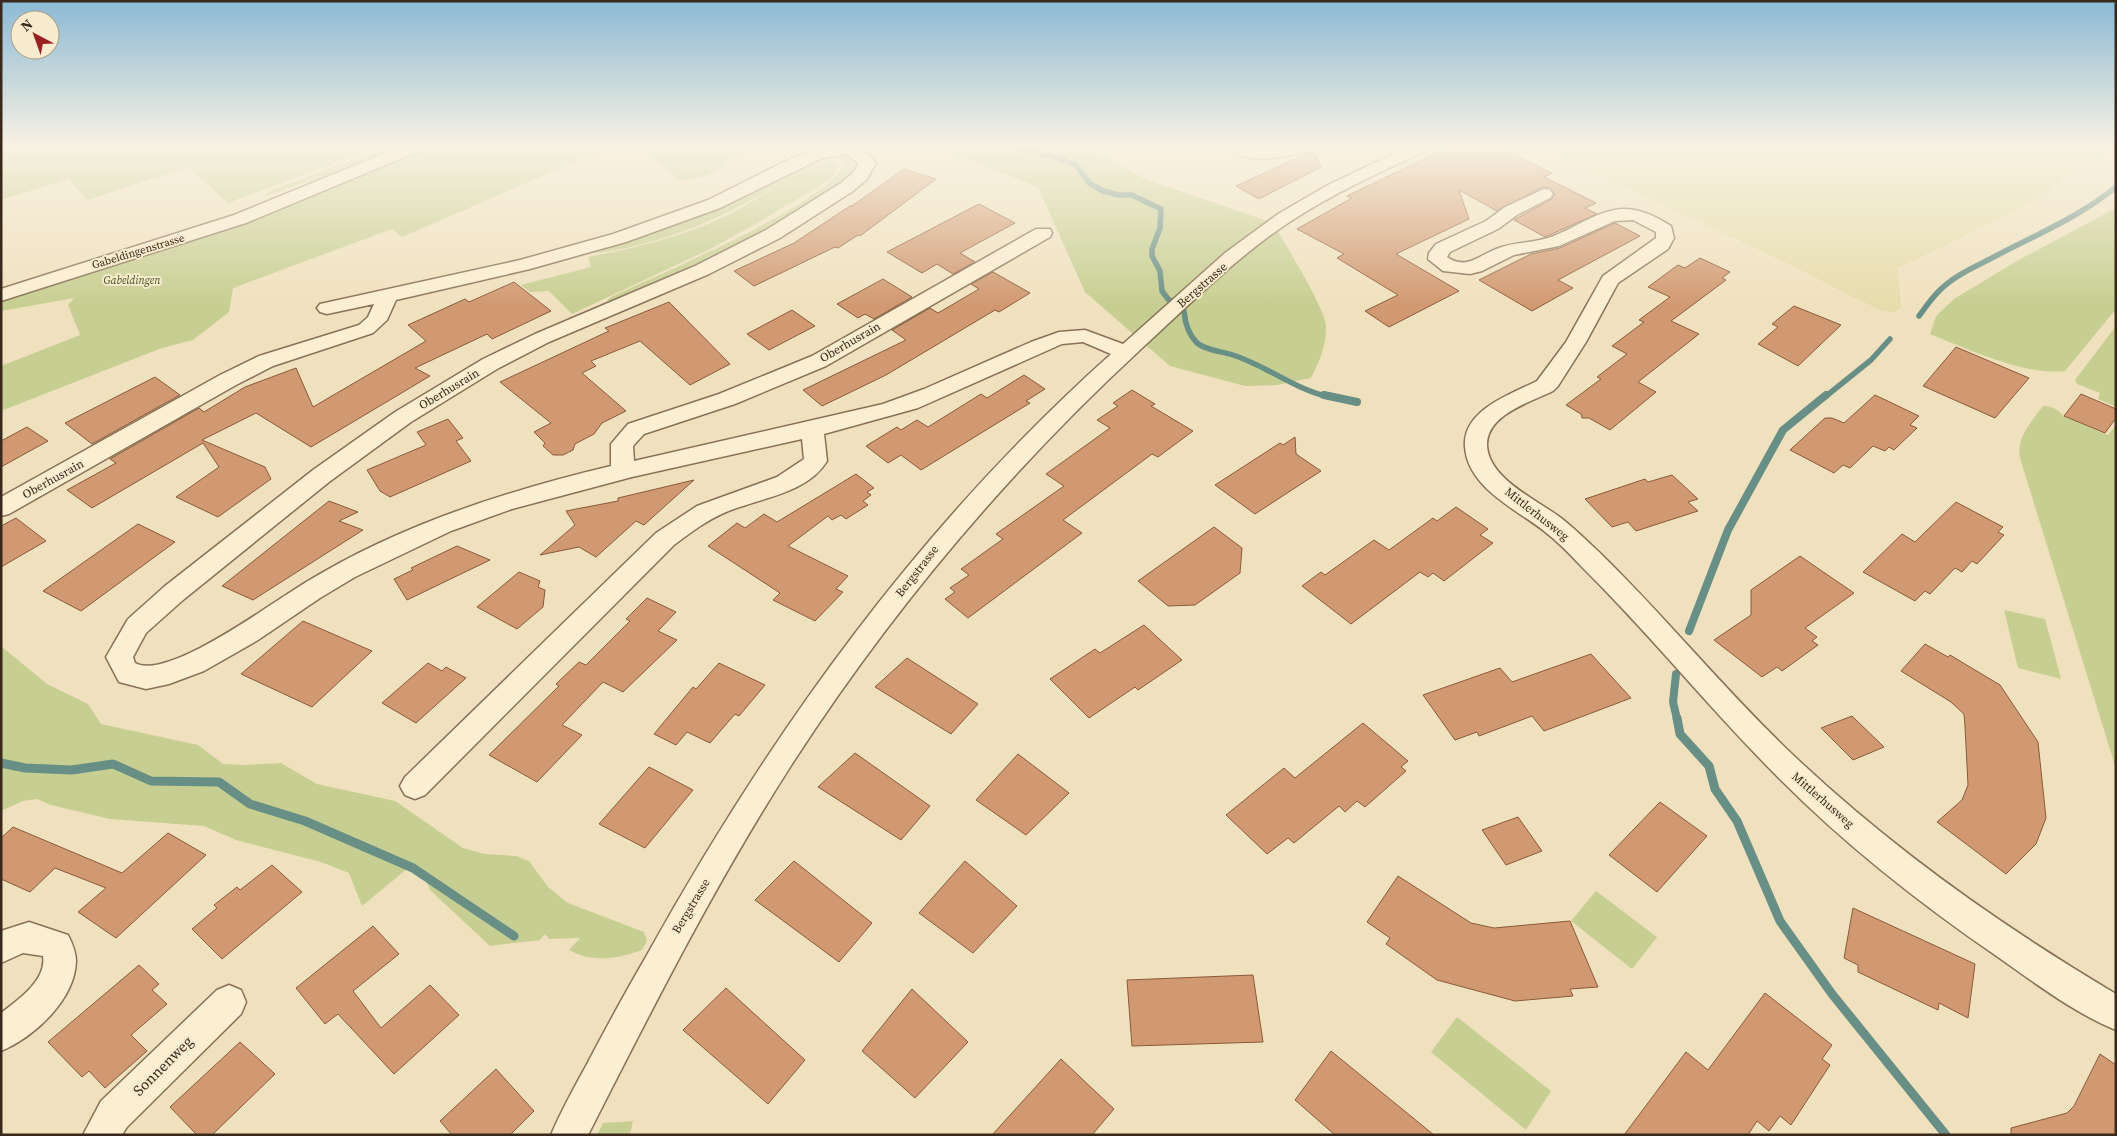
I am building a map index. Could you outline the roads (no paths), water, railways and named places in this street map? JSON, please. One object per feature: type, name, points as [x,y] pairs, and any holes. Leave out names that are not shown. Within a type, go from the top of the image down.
[{"type":"street","name":"Gabeldingenstrasse","points":[[1,295],[230,222],[283,200]]},
{"type":"street","name":"Oberhusrain","points":[[327,308],[521,267],[635,234],[725,200]]},
{"type":"street","name":"Oberhusrain","points":[[827,200],[773,234],[702,270],[580,320],[490,364],[365,443],[288,501],[137,626],[120,657],[123,667],[130,674],[143,677],[168,674],[203,660],[314,589],[435,528],[519,498],[812,430],[893,409],[1059,338],[1085,336],[1125,352]]},
{"type":"street","name":"Bergstrasse","points":[[569,1135],[680,925],[782,756],[834,680],[929,554],[984,491],[1064,407],[1160,321],[1266,232],[1316,200]]},
{"type":"street","name":"Mittlerhusweg","points":[[1532,200],[1511,211],[1492,225],[1443,248],[1438,253],[1437,259],[1444,265],[1467,269],[1508,251],[1558,241],[1614,214],[1627,214],[1652,220],[1664,230],[1665,238],[1661,245],[1610,280],[1576,342],[1550,381],[1545,386],[1504,406],[1485,422],[1478,434],[1476,446],[1482,466],[1514,498],[1560,530],[1642,613],[1728,708],[1818,796],[1897,864],[1960,913],[2116,1013]]},
{"type":"street","name":"Oberhusrain","points":[[623,473],[622,444],[636,429],[655,420],[727,399],[794,373],[1042,233]]},
{"type":"street","name":"Oberhusrain","points":[[1,508],[243,372],[266,361],[366,329],[377,320],[388,296]]},
{"type":"street","points":[[415,786],[665,539],[684,525],[719,505],[794,479],[806,472],[816,461],[812,430]]},
{"type":"street","points":[[1,947],[21,937],[35,936],[57,946],[61,958],[57,978],[47,994],[1,1034]]},
{"type":"street","name":"Sonnenweg","points":[[101,1135],[114,1114],[229,1002]]},
{"type":"waterway","points":[[1142,200],[1161,209],[1160,228],[1152,249],[1152,256],[1160,271],[1162,291],[1168,299],[1184,311],[1185,320],[1194,340],[1205,348],[1233,355],[1304,389],[1329,397]]},
{"type":"waterway","points":[[1919,316],[1938,292],[1956,277],[2071,217],[2098,200]]},
{"type":"waterway","points":[[1825,397],[1871,360],[1890,339]]},
{"type":"waterway","points":[[1324,395],[1357,402]]},
{"type":"waterway","points":[[1689,631],[1728,530],[1783,430],[1826,395]]},
{"type":"waterway","points":[[1676,674],[1673,702],[1677,719]]},
{"type":"waterway","points":[[1677,718],[1680,734],[1709,766],[1715,789],[1737,821],[1780,921],[1832,994],[1946,1135]]},
{"type":"waterway","points":[[1,763],[25,768],[72,770],[113,764],[151,781],[219,782],[250,804],[305,821],[413,868],[514,936]]},
{"type":"park label","name":"Gabeldingen","points":[[132,280]]}]
